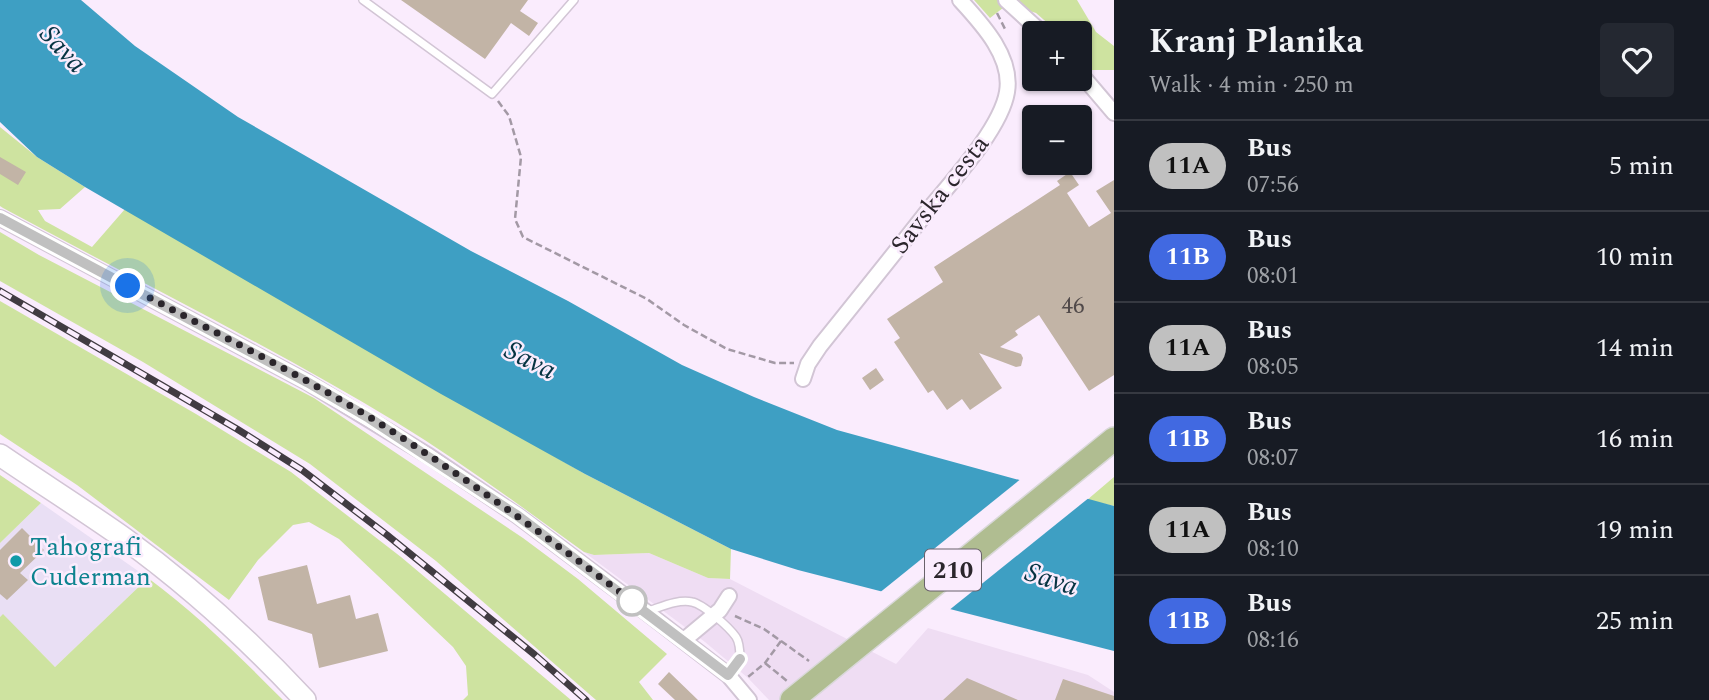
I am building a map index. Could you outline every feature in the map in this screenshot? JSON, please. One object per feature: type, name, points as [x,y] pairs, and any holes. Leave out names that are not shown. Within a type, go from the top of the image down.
[{"type":"main road","name":"210","points":[[791,692],[1114,439]]},
{"type":"street","name":"Savska cesta","points":[[803,379],[808,364],[820,346],[967,163],[1001,113],[1007,91],[1006,68],[986,29],[960,0]]},
{"type":"street","points":[[1006,0],[1029,21]]},
{"type":"street","points":[[1092,87],[1114,113]]},
{"type":"street","points":[[0,218],[307,382],[369,418],[518,516],[684,640],[733,680],[748,700]]},
{"type":"street","points":[[0,455],[125,539],[163,569],[230,625],[305,700]]},
{"type":"street","points":[[684,640],[717,613],[729,596]]},
{"type":"lane","points":[[363,0],[492,94],[574,0]]},
{"type":"lane","points":[[646,612],[677,602],[690,601],[717,613],[736,636],[739,644],[740,659],[733,680]]},
{"type":"path","points":[[492,94],[509,116],[521,157],[516,219],[523,237],[647,299],[684,325],[727,349],[775,362],[808,364]]},
{"type":"path","points":[[717,613],[764,629],[812,663]]},
{"type":"path","points":[[733,680],[765,663],[781,640]]},
{"type":"path","points":[[765,663],[791,692]]},
{"type":"shaded area","points":[[41,503],[148,578],[55,667],[3,615],[0,617],[0,543]]},
{"type":"shaded area","points":[[584,552],[594,555],[649,553],[708,578],[730,579],[896,664],[928,628],[1088,675],[1114,692],[1114,700],[769,700],[748,678],[705,642]]},
{"type":"green space","points":[[974,0],[1077,0],[1089,21],[1045,21],[1036,13],[1008,4],[990,18]]},
{"type":"green space","points":[[1092,25],[1096,32],[1114,46],[1114,70],[1092,70]]},
{"type":"green space","points":[[0,127],[37,157],[85,187],[60,209],[38,210],[45,221],[92,247],[125,209],[585,474],[731,549],[730,579],[708,578],[649,553],[594,555],[584,552],[468,469],[396,422],[250,339],[3,208],[0,206]]},
{"type":"green space","points":[[0,232],[39,255],[314,398],[523,538],[578,579],[667,654],[639,682],[653,700],[596,700],[436,561],[310,464],[143,362],[0,281]]},
{"type":"green space","points":[[0,301],[291,472],[401,557],[571,700],[463,700],[468,695],[466,666],[453,647],[339,539],[309,522],[293,525],[258,560],[229,600],[77,485],[0,434]]},
{"type":"green space","points":[[0,475],[41,503],[0,543]]},
{"type":"green space","points":[[1114,477],[1114,506],[1087,500]]},
{"type":"green space","points":[[148,578],[201,621],[283,700],[0,700],[0,617],[3,614],[55,667]]},
{"type":"water","name":"Sava","points":[[0,0],[81,0],[135,46],[238,117],[471,251],[568,301],[682,365],[837,430],[1114,506],[1114,651],[798,570],[731,549],[585,474],[441,394],[85,187],[37,157],[0,122]]},
{"type":"pier","points":[[1022,478],[1090,497],[948,611],[878,594]]},
{"type":"building","points":[[401,0],[528,0],[520,11],[538,23],[529,36],[511,23],[485,59]]},
{"type":"building","points":[[0,157],[26,172],[18,185],[0,174]]},
{"type":"building","points":[[1066,175],[1072,175],[1079,185],[1067,193],[1089,227],[1111,213],[1096,191],[1114,180],[1114,375],[1089,391],[1039,315],[1015,331],[1018,335],[1000,347],[1021,354],[1021,366],[1016,367],[979,353],[1002,388],[970,410],[962,399],[947,410],[933,390],[928,393],[894,342],[900,338],[887,319],[943,282],[934,267],[1060,185],[1057,181]]},
{"type":"building","points":[[876,368],[884,380],[870,390],[862,378]]},
{"type":"building","name":"Tahografi Cuderman","points":[[22,528],[44,550],[20,573],[28,580],[7,600],[0,594],[0,550]]},
{"type":"building","points":[[307,565],[317,604],[350,595],[356,619],[378,613],[388,651],[319,668],[312,634],[268,620],[258,577]]},
{"type":"building","points":[[669,672],[698,700],[675,700],[658,684]]},
{"type":"building","points":[[967,678],[1018,700],[943,700]]},
{"type":"building","points":[[1063,679],[1114,696],[1114,700],[1055,700]]},
{"type":"railway","points":[[0,291],[237,429],[302,470],[387,535],[586,700]]},
{"type":"bus line","name":"11A","points":[[0,218],[307,382],[369,418],[518,516],[728,675],[740,659]]},
{"type":"place","name":"Tahografi Cuderman","points":[[16,561]]},
{"type":"route","points":[[128,286],[369,418],[518,516],[632,601]]}]
